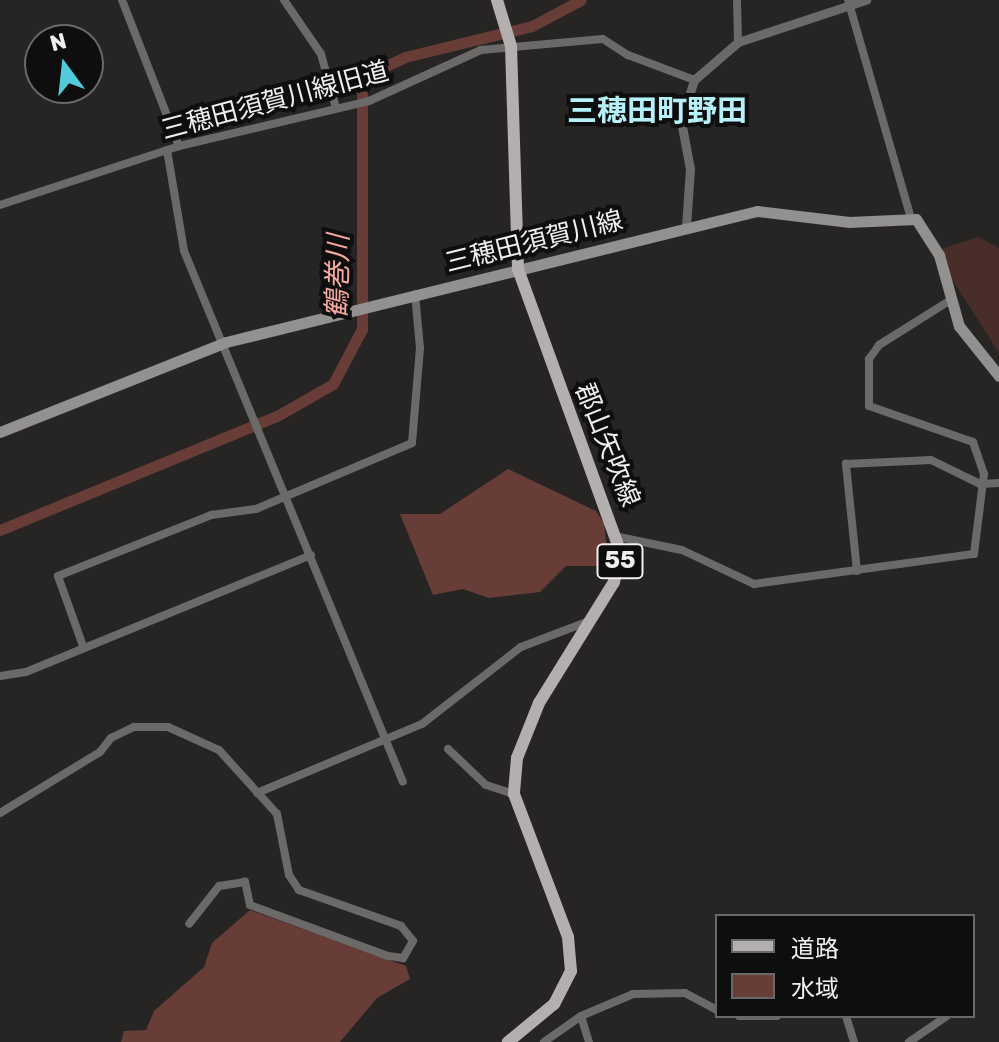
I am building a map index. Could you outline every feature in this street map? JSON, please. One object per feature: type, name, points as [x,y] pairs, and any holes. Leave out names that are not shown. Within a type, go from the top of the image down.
[{"type":"main road","name":"郡山矢吹線","points":[[497,0],[507,35],[518,269],[619,537],[614,582],[523,736],[514,794],[568,937],[571,971],[554,1004],[508,1042]]},
{"type":"main road","name":"三穂田須賀川線","points":[[0,432],[226,342],[686,227],[757,211],[849,222],[911,218]]},
{"type":"main road","points":[[911,218],[934,243],[949,301],[966,336],[999,376]]},
{"type":"street","points":[[122,0],[179,146]]},
{"type":"street","points":[[284,0],[321,54],[336,108]]},
{"type":"street","points":[[737,0],[738,42]]},
{"type":"street","points":[[686,227],[690,169],[681,121],[694,80],[738,42],[849,3],[866,0]]},
{"type":"street","points":[[849,3],[911,218]]},
{"type":"street","name":"三穂田須賀川線旧道","points":[[0,205],[179,146],[369,101],[507,35],[603,39],[628,55],[694,80]]},
{"type":"street","points":[[167,150],[179,237],[226,342],[403,782]]},
{"type":"street","points":[[83,646],[58,576],[211,515],[252,510],[412,443],[420,348],[415,294]]},
{"type":"street","points":[[619,537],[682,550],[754,584],[974,554],[984,485],[980,457],[964,434],[887,417],[869,406],[869,363],[879,345],[949,301]]},
{"type":"street","points":[[857,571],[846,464],[931,460],[984,485],[999,483]]},
{"type":"street","points":[[0,676],[26,672],[83,646],[311,555]]},
{"type":"street","points":[[257,793],[441,713],[521,647],[589,621]]},
{"type":"street","points":[[0,813],[100,752],[111,738],[145,725],[168,727],[219,750],[277,814],[289,875],[299,890],[401,926],[411,935],[411,948],[403,958],[388,956],[250,905],[245,882],[219,886],[189,924]]},
{"type":"street","points":[[448,749],[486,785],[514,794]]},
{"type":"street","points":[[544,1042],[581,1016],[658,991],[685,993],[715,1009]]},
{"type":"street","points":[[581,1016],[589,1042]]},
{"type":"street","points":[[847,1018],[854,1042]]},
{"type":"street","points":[[909,1042],[944,1018]]},
{"type":"shaded area","points":[[978,237],[999,248],[999,353],[948,273],[941,249]]},
{"type":"water","points":[[508,469],[596,511],[604,523],[608,559],[601,566],[566,566],[540,592],[489,598],[463,589],[433,595],[400,514],[440,514]]},
{"type":"water","points":[[250,910],[406,966],[410,979],[377,998],[340,1042],[121,1042],[124,1031],[146,1030],[154,1011],[204,967],[212,943]]},
{"type":"waterway","name":"鶴巻川","points":[[0,530],[277,416],[333,384],[362,329],[362,77],[405,57],[532,26],[581,0]]},
{"type":"district","name":"三穂田町野田","points":[[657,111]]}]
